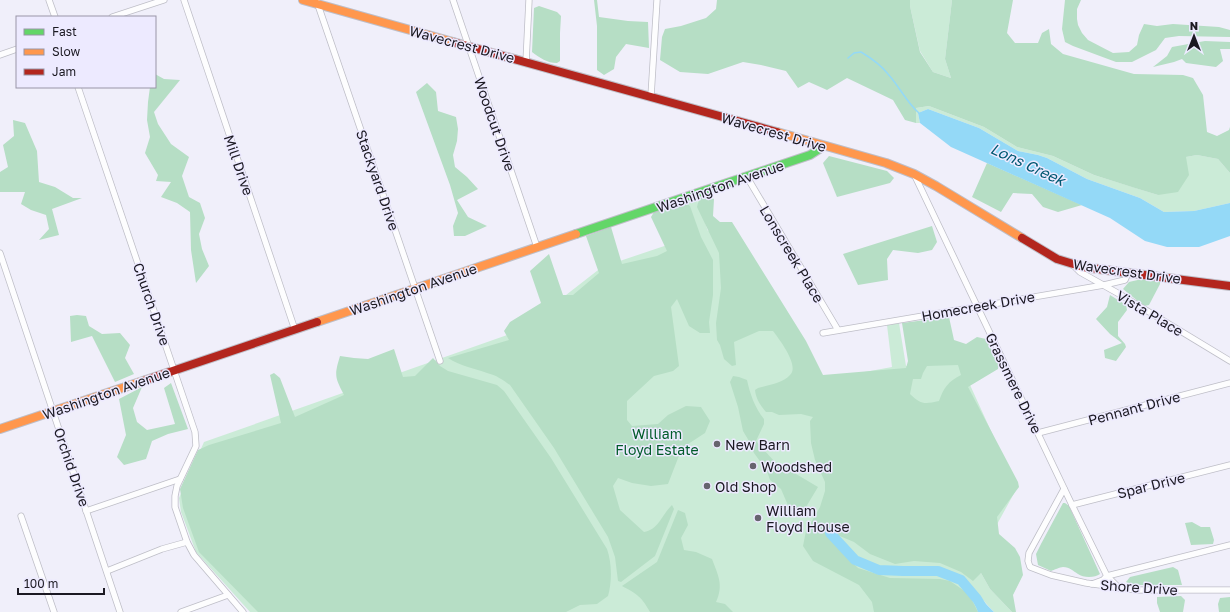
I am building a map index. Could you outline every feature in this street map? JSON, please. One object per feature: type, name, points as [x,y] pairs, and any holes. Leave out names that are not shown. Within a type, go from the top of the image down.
[{"type":"street","points":[[49,0],[54,16]]},
{"type":"street","points":[[115,16],[164,0]]},
{"type":"street","name":"Mill Drive","points":[[184,0],[295,330]]},
{"type":"street","name":"Wavecrest Drive","points":[[303,0],[317,2],[886,163],[914,174],[1057,259],[1071,264],[1083,267],[1230,286]]},
{"type":"street","name":"Woodcut Drive","points":[[453,0],[537,247]]},
{"type":"street","points":[[526,62],[529,0]]},
{"type":"street","points":[[652,96],[657,0]]},
{"type":"street","name":"Stackyard Drive","points":[[317,2],[440,361]]},
{"type":"street","points":[[0,55],[16,49]]},
{"type":"street","name":"Church Drive","points":[[78,88],[190,416],[196,438],[194,453],[180,479],[175,496],[175,507],[187,542],[194,555],[243,612]]},
{"type":"street","name":"Washington Avenue","points":[[0,429],[747,177],[810,155],[824,146]]},
{"type":"street","name":"Grassmere Drive","points":[[914,174],[976,306],[1107,576],[1119,588]]},
{"type":"street","name":"Lonscreek Place","points":[[747,177],[838,330]]},
{"type":"street","name":"Orchid Drive","points":[[0,253],[120,612]]},
{"type":"street","name":"Vista Place","points":[[1071,264],[1080,272],[1230,361]]},
{"type":"street","name":"Homecreek Drive","points":[[823,333],[1104,285],[1125,280],[1128,273]]},
{"type":"street","name":"Pennant Drive","points":[[1038,433],[1230,383]]},
{"type":"street","name":"Spar Drive","points":[[1072,505],[1230,465]]},
{"type":"street","points":[[86,511],[180,479]]},
{"type":"street","name":"Shore Drive","points":[[1064,488],[1029,553],[1028,564],[1030,567],[1051,575],[1092,584],[1136,590],[1230,590]]},
{"type":"street","points":[[21,516],[54,612]]},
{"type":"street","points":[[107,571],[162,549],[187,542]]},
{"type":"street","points":[[1092,584],[1103,580],[1107,576],[1230,545]]},
{"type":"street","points":[[184,612],[228,595]]},
{"type":"green space","points":[[594,0],[597,0],[599,17],[648,22],[649,48],[626,44],[616,57],[614,69],[604,75],[597,70],[597,26]]},
{"type":"green space","points":[[717,0],[910,0],[920,52],[933,72],[951,78],[945,59],[952,0],[1013,0],[1007,33],[1015,43],[1038,43],[1042,33],[1049,29],[1051,44],[1063,54],[1134,74],[1183,75],[1193,78],[1203,95],[1207,132],[1217,136],[1229,130],[1230,127],[1230,173],[1218,159],[1197,155],[1186,157],[1189,175],[1178,192],[1158,195],[1094,175],[1053,156],[1017,147],[984,127],[929,106],[916,108],[916,123],[905,120],[893,100],[847,78],[827,90],[809,82],[798,88],[786,71],[761,65],[743,62],[708,74],[680,72],[660,60],[662,37],[665,29],[681,26],[706,18],[716,9]]},
{"type":"green space","points":[[910,0],[952,0],[945,59],[951,78],[933,72],[920,51]]},
{"type":"green space","points":[[1065,0],[1081,0],[1077,9],[1077,19],[1082,33],[1088,40],[1113,53],[1129,52],[1137,45],[1139,35],[1144,24],[1157,26],[1173,24],[1219,27],[1230,30],[1230,37],[1179,36],[1165,38],[1156,50],[1132,62],[1116,62],[1065,42],[1062,29]]},
{"type":"green space","points":[[539,6],[557,12],[561,16],[560,61],[557,63],[547,61],[532,52],[534,8]]},
{"type":"green space","points":[[1205,41],[1230,42],[1230,49],[1220,49],[1223,61],[1216,67],[1186,63],[1182,59],[1153,67],[1167,56],[1172,47]]},
{"type":"green space","points":[[156,75],[164,79],[180,80],[154,112],[158,124],[171,144],[189,157],[182,176],[189,197],[200,203],[205,218],[199,234],[202,249],[209,266],[196,283],[191,250],[190,212],[177,203],[161,197],[171,182],[156,181],[158,175],[145,153],[150,137],[147,120],[150,88],[156,88]]},
{"type":"green space","points":[[427,83],[436,92],[438,111],[456,117],[458,129],[457,141],[453,155],[455,167],[478,189],[457,200],[468,217],[487,226],[465,236],[454,236],[453,226],[458,213],[450,185],[416,92]]},
{"type":"green space","points":[[929,106],[984,127],[1017,147],[1053,156],[1094,175],[1158,195],[1186,157],[1197,155],[1218,159],[1230,173],[1230,203],[1194,211],[1164,212],[1140,198],[1087,179],[1047,158],[1018,151],[979,128],[928,109],[918,113],[920,123],[916,123],[916,108]]},
{"type":"green space","points":[[13,120],[25,123],[37,151],[39,182],[55,187],[73,198],[82,198],[52,209],[59,235],[39,240],[49,229],[46,215],[31,210],[21,204],[25,192],[0,192],[0,172],[8,167],[3,145],[14,136]]},
{"type":"green space","points":[[829,156],[887,171],[894,178],[890,183],[837,197],[823,163]]},
{"type":"green space","points":[[987,163],[1082,205],[1058,212],[1043,207],[1032,194],[1013,193],[1001,212],[972,197]]},
{"type":"green space","points":[[705,195],[714,199],[713,216],[720,222],[732,222],[806,341],[823,375],[906,368],[908,361],[902,323],[949,317],[954,340],[966,344],[977,337],[986,339],[999,364],[998,369],[968,387],[1018,482],[1019,487],[997,517],[999,534],[1015,548],[1020,557],[1023,575],[1013,595],[1016,612],[1012,612],[990,589],[981,573],[973,581],[961,572],[940,563],[914,561],[895,564],[870,554],[854,542],[835,534],[831,541],[858,568],[890,578],[940,579],[950,581],[969,594],[978,612],[874,612],[872,602],[859,585],[813,561],[803,546],[806,531],[820,507],[825,491],[825,482],[815,460],[811,443],[810,421],[813,417],[801,414],[779,415],[772,412],[766,412],[757,399],[755,390],[787,378],[792,371],[791,359],[773,331],[759,331],[734,342],[736,365],[732,366],[724,359],[717,340],[716,323],[721,288],[719,253],[697,207],[699,199]],"holes":[[[958,365],[961,375],[947,385],[939,401],[923,403],[910,394],[913,379],[921,379],[927,366]]]},
{"type":"green space","name":"William Floyd Estate","points":[[697,200],[708,231],[727,225],[821,380],[892,367],[887,325],[899,323],[906,366],[960,363],[1017,488],[968,577],[981,573],[990,589],[1012,612],[994,612],[978,595],[967,587],[975,603],[984,612],[250,612],[196,552],[181,512],[179,498],[204,442],[521,330],[602,267],[694,236],[684,204]]},
{"type":"green space","points":[[686,203],[690,206],[701,237],[713,260],[713,295],[709,322],[710,333],[700,333],[689,326],[677,299],[671,307],[679,366],[673,371],[654,376],[627,401],[627,420],[632,426],[658,424],[668,415],[686,406],[701,407],[710,421],[705,433],[682,448],[668,484],[651,486],[632,483],[618,478],[613,486],[620,510],[644,532],[653,528],[672,505],[674,509],[655,556],[621,582],[618,581],[615,557],[608,537],[554,448],[510,385],[493,375],[462,365],[448,358],[509,340],[504,331],[510,322],[541,303],[530,271],[549,254],[563,295],[573,295],[599,273],[586,236],[611,227],[622,264],[657,256],[667,251],[651,217],[654,212]]},
{"type":"green space","points":[[932,226],[937,242],[932,250],[918,253],[893,250],[887,259],[888,280],[858,285],[843,254]]},
{"type":"green space","points":[[1142,279],[1160,282],[1149,305],[1144,306],[1123,289],[1129,282]]},
{"type":"green space","points":[[1110,295],[1126,305],[1127,310],[1118,322],[1118,336],[1126,347],[1116,361],[1105,358],[1104,350],[1122,343],[1110,334],[1096,319],[1107,307]]},
{"type":"green space","points":[[70,316],[86,316],[89,326],[102,334],[120,333],[130,345],[125,358],[134,374],[115,382],[92,336],[71,342]]},
{"type":"green space","points":[[394,349],[403,377],[415,376],[433,358],[440,366],[448,371],[497,385],[504,391],[551,458],[607,549],[611,572],[608,596],[597,604],[580,605],[566,612],[258,612],[199,552],[183,508],[180,489],[198,450],[209,445],[281,423],[270,375],[274,373],[280,378],[295,417],[344,395],[336,376],[340,356],[368,359]]},
{"type":"green space","points":[[733,376],[747,380],[753,401],[764,419],[764,424],[756,441],[774,461],[818,487],[803,512],[798,513],[790,510],[781,489],[770,480],[767,471],[754,453],[743,431],[738,407],[730,382]]},
{"type":"green space","points":[[171,383],[188,429],[168,434],[152,441],[146,459],[124,465],[117,457],[126,435],[119,399],[142,387],[133,408],[137,422],[147,430],[175,424],[164,388]]},
{"type":"green space","points":[[1063,503],[1069,506],[1100,574],[1092,577],[1086,577],[1070,568],[1060,567],[1051,571],[1038,565],[1036,554]]},
{"type":"green space","points":[[678,510],[685,513],[688,525],[681,538],[684,550],[696,552],[712,559],[720,585],[716,602],[725,604],[733,612],[650,612],[639,596],[622,586],[657,562]]},
{"type":"green space","points":[[1192,522],[1201,527],[1210,527],[1214,540],[1213,544],[1191,545],[1185,523]]},
{"type":"green space","points":[[1173,567],[1178,570],[1182,585],[1132,585],[1126,582],[1130,577]]},
{"type":"green space","points":[[1181,596],[1185,600],[1183,612],[1160,612],[1157,597]]},
{"type":"green space","points":[[1230,597],[1230,612],[1219,612],[1218,604],[1220,598]]},
{"type":"water","points":[[928,109],[979,128],[1018,151],[1047,158],[1087,179],[1140,198],[1164,212],[1194,211],[1230,203],[1230,236],[1199,247],[1167,247],[1145,241],[1110,218],[951,147],[920,123],[918,113]]},
{"type":"water","points":[[966,586],[975,591],[994,612],[978,612],[972,596]]},
{"type":"waterway","name":"Lons Creek","points":[[848,58],[854,53],[861,52],[876,62],[892,79],[919,113]]},
{"type":"waterway","points":[[830,533],[855,560],[879,570],[938,571],[961,580],[977,599],[985,612]]},
{"type":"traffic: fast","points":[[576,234],[810,155],[824,146]]},
{"type":"traffic: slow","points":[[303,0],[453,42]]},
{"type":"traffic: slow","points":[[777,132],[886,163],[914,174],[1022,238]]},
{"type":"traffic: slow","points":[[317,322],[576,234]]},
{"type":"traffic: slow","points":[[0,429],[146,380]]},
{"type":"traffic: jam","points":[[453,42],[777,132]]},
{"type":"traffic: jam","points":[[1022,238],[1057,259],[1083,267],[1230,286]]},
{"type":"traffic: jam","points":[[146,380],[317,322]]},
{"type":"place","name":"New Barn","points":[[717,444]]},
{"type":"place","name":"Woodshed","points":[[753,466]]},
{"type":"place","name":"Old Shop","points":[[707,486]]},
{"type":"place","name":"William Floyd House","points":[[758,518]]}]
